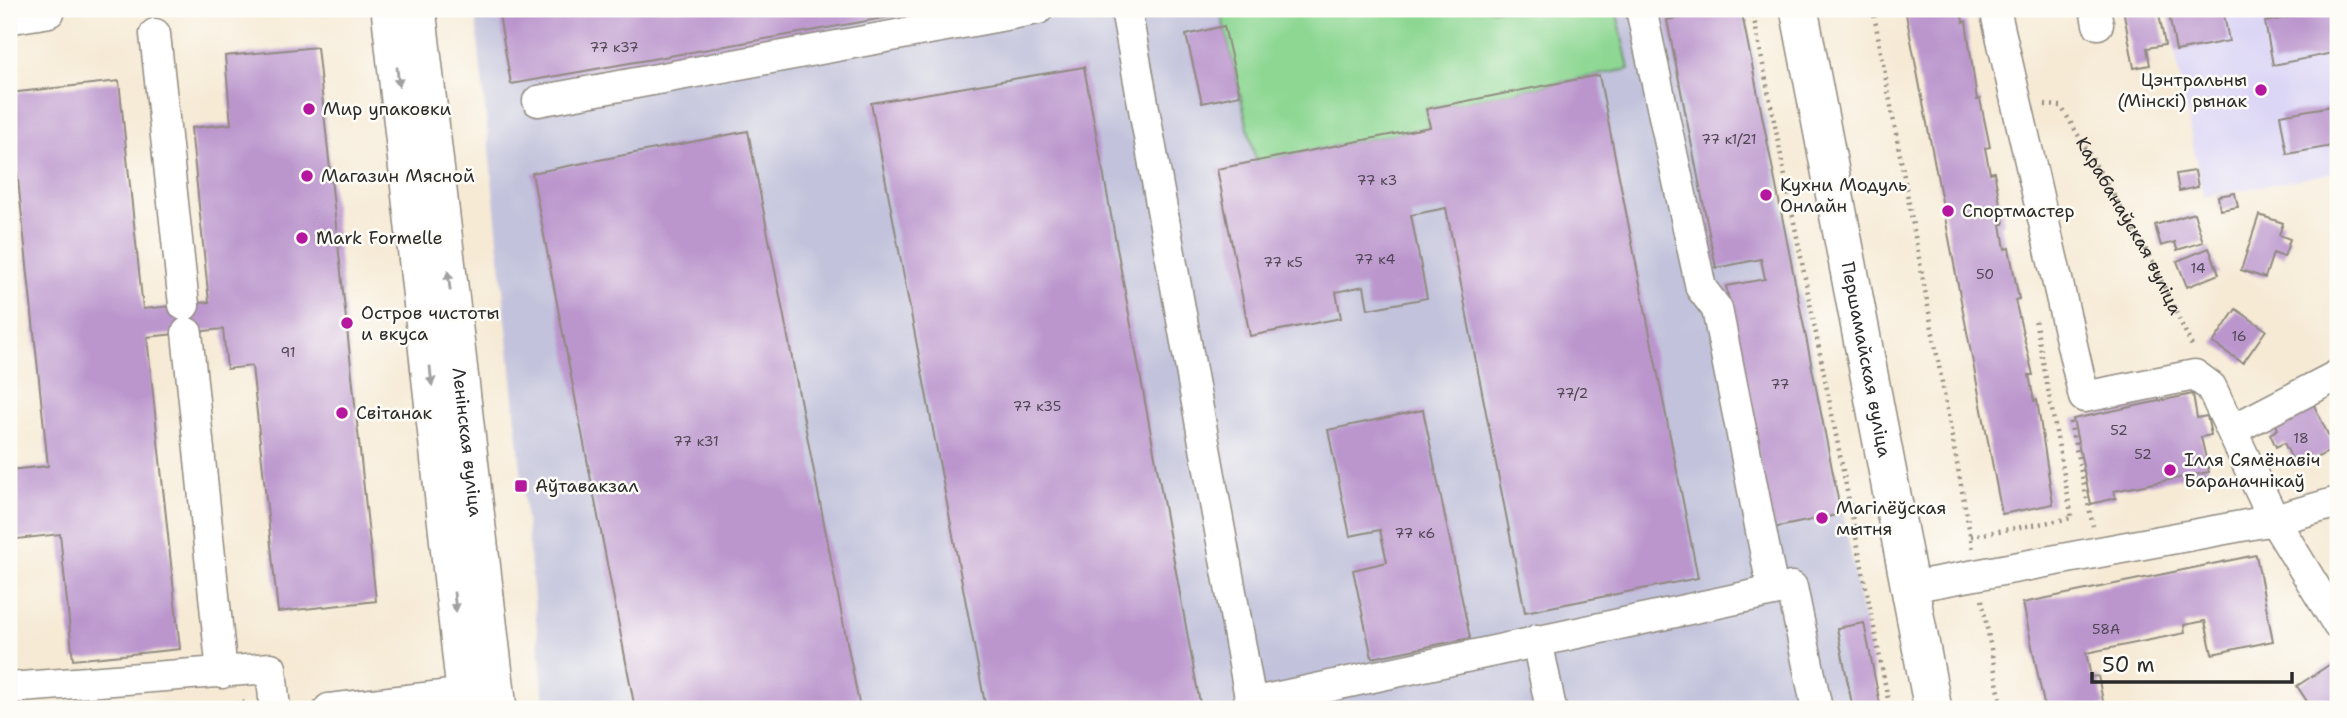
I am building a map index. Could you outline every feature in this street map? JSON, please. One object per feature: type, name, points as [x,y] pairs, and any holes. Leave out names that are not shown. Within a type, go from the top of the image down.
[{"type":"main road","points":[[9,15],[47,9]]},
{"type":"main road","name":"Ленінская вуліца","points":[[390,9],[481,700]]},
{"type":"main road","name":"Ленінская вуліца","points":[[417,9],[481,700]]},
{"type":"main road","name":"Першамайская вуліца","points":[[1799,9],[1933,709]]},
{"type":"street","points":[[538,101],[1038,9]]},
{"type":"street","points":[[1126,9],[1248,706],[1537,640],[1792,587],[1817,709]]},
{"type":"street","points":[[1641,9],[1701,288],[1717,309],[1773,591]]},
{"type":"street","points":[[1995,9],[2084,397],[2203,381],[2234,429],[2274,520],[2338,625]]},
{"type":"street","points":[[155,34],[222,673]]},
{"type":"street","points":[[2234,429],[2338,375]]},
{"type":"street","points":[[1910,587],[1978,572],[2274,520],[2338,502]]},
{"type":"street","points":[[1537,640],[1550,709]]},
{"type":"street","points":[[9,688],[271,668],[275,709]]},
{"type":"street","points":[[329,709],[481,700]]},
{"type":"path","points":[[1752,9],[1890,709]]},
{"type":"path","points":[[1906,9],[1874,12],[2001,709]]},
{"type":"path","name":"Карабанаўская вуліца","points":[[2018,103],[2061,106],[2150,257],[2203,381]]},
{"type":"path","points":[[1971,536],[2072,518],[2034,312]]},
{"type":"path","points":[[2084,397],[2065,400],[2098,551]]},
{"type":"shaded area","points":[[475,9],[1745,9],[1881,709],[545,709]]},
{"type":"shaded area","name":"Цэнтральны (Мінскі) рынак","points":[[2167,9],[2338,9],[2338,172],[2203,197]]},
{"type":"green space","points":[[1220,9],[1616,9],[1629,69],[1426,109],[1430,127],[1256,162]]},
{"type":"building","points":[[498,9],[929,9],[929,10],[511,84]]},
{"type":"building","points":[[1689,9],[1741,9],[1841,514],[1773,528],[1726,286],[1765,279],[1761,259],[1716,268],[1667,20],[1691,16]]},
{"type":"building","points":[[1905,9],[1961,9],[1963,22],[1966,21],[1977,100],[1980,99],[1990,147],[1985,148],[1990,173],[1994,172],[2004,224],[2001,224],[2005,249],[2009,248],[2019,299],[2015,300],[2033,375],[2029,375],[2034,401],[2037,400],[2053,504],[2002,514]]},
{"type":"building","points":[[2123,9],[2158,9],[2165,45],[2147,48],[2150,65],[2134,68]]},
{"type":"building","points":[[2168,9],[2223,9],[2229,41],[2176,51]]},
{"type":"building","points":[[2338,9],[2338,52],[2273,65],[2265,22]]},
{"type":"building","points":[[1224,26],[1240,95],[1202,103],[1186,35]]},
{"type":"building","points":[[317,47],[376,601],[278,612],[252,366],[227,369],[223,329],[147,337],[180,649],[73,660],[60,534],[9,540],[9,470],[48,466],[9,93],[119,81],[143,309],[209,302],[191,128],[231,124],[225,56]]},
{"type":"building","points":[[1084,67],[1201,709],[986,709],[871,103]]},
{"type":"building","points":[[1599,75],[1698,578],[1525,612],[1446,208],[1411,215],[1427,298],[1368,309],[1364,286],[1336,292],[1341,318],[1250,336],[1217,169],[1430,127],[1426,109]]},
{"type":"building","points":[[2338,105],[2338,145],[2287,154],[2280,115]]},
{"type":"building","points":[[748,131],[860,709],[635,709],[532,173]]},
{"type":"building","points":[[2195,171],[2198,187],[2179,191],[2176,174]]},
{"type":"building","points":[[2235,193],[2238,207],[2220,210],[2218,196]]},
{"type":"building","points":[[2194,213],[2203,242],[2177,250],[2175,242],[2161,246],[2155,225]]},
{"type":"building","points":[[2259,215],[2283,223],[2279,235],[2290,239],[2284,257],[2273,253],[2265,278],[2241,270]]},
{"type":"building","points":[[2209,248],[2219,274],[2187,287],[2177,261]]},
{"type":"building","points":[[2236,309],[2266,330],[2243,363],[2213,343]]},
{"type":"building","points":[[2193,394],[2197,418],[2207,416],[2211,435],[2201,437],[2209,472],[2114,491],[2116,498],[2091,504],[2073,419]]},
{"type":"building","points":[[2312,401],[2335,449],[2296,467],[2284,443],[2276,447],[2270,434],[2278,429],[2274,420]]},
{"type":"building","points":[[1423,410],[1470,638],[1372,658],[1353,570],[1387,562],[1380,530],[1350,536],[1328,430]]},
{"type":"building","points":[[2256,555],[2273,641],[2212,654],[2205,621],[2184,625],[2185,633],[2086,653],[2091,677],[2098,676],[2104,706],[2045,709],[2023,603]]},
{"type":"building","points":[[1864,623],[1881,709],[1853,709],[1837,628]]},
{"type":"building","points":[[2338,659],[2338,709],[2312,709],[2297,686]]},
{"type":"place","name":"Цэнтральны (Мінскі) рынак","points":[[2261,90]]},
{"type":"place","name":"Мир упаковки","points":[[309,109]]},
{"type":"place","name":"Магазин Мясной","points":[[307,176]]},
{"type":"place","name":"Кухни Модуль Онлайн","points":[[1766,195]]},
{"type":"place","name":"Спортмастер","points":[[1948,211]]},
{"type":"place","name":"Mark Formelle","points":[[302,238]]},
{"type":"place","name":"Остров чистоты и вкуса","points":[[347,323]]},
{"type":"place","name":"Світанак","points":[[342,413]]},
{"type":"place","name":"Ілля Сямёнавіч Бараначнікаў","points":[[2170,470]]},
{"type":"place","name":"Аўтавакзал","points":[[521,486]]},
{"type":"place","name":"Магілёўская мытня","points":[[1822,518]]}]
